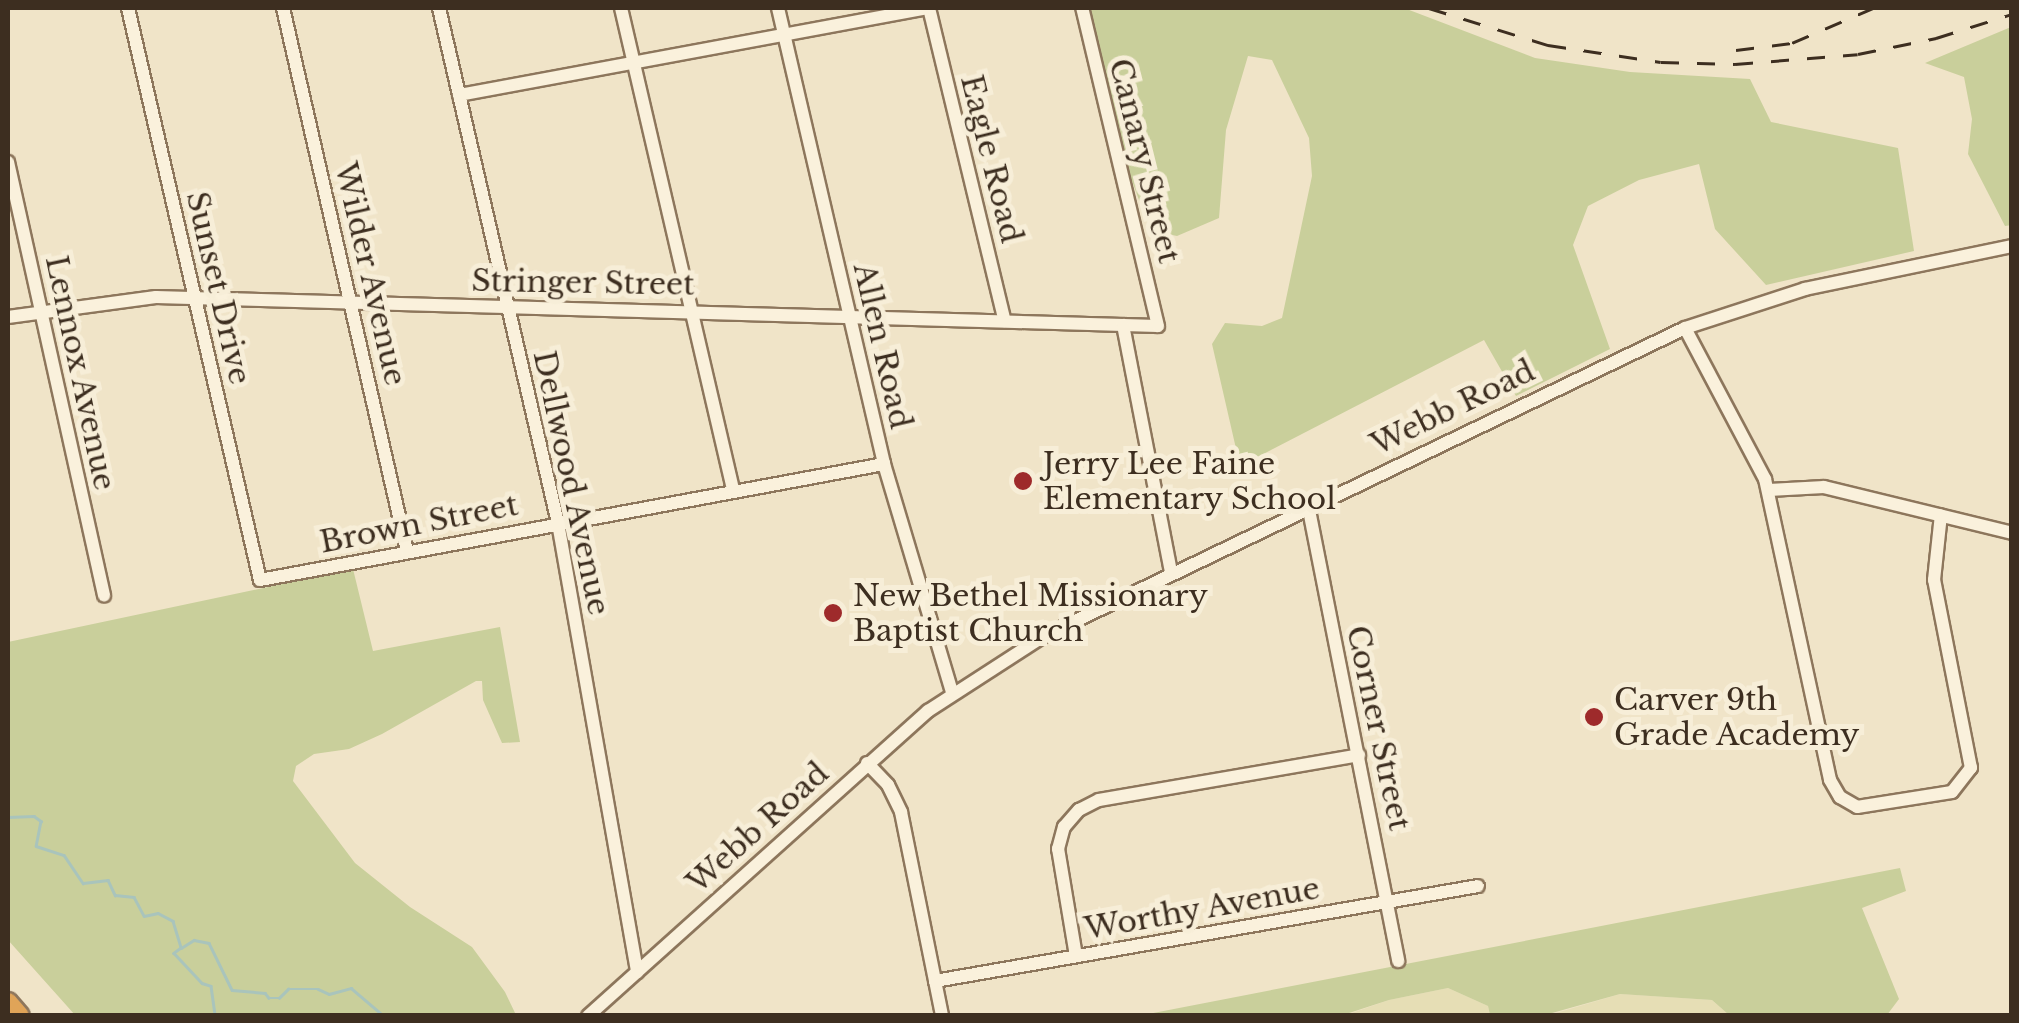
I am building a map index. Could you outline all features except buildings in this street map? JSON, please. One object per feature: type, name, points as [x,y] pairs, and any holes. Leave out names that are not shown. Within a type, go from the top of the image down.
[{"type":"highway","points":[[8,1002],[20,1016]]},
{"type":"street","name":"Sunset Drive","points":[[128,8],[260,580]]},
{"type":"street","name":"Wilder Avenue","points":[[283,8],[407,552]]},
{"type":"street","name":"Dellwood Avenue","points":[[439,8],[558,522],[636,972]]},
{"type":"street","points":[[622,8],[733,491]]},
{"type":"street","name":"Allen Road","points":[[778,8],[884,464],[952,692]]},
{"type":"street","points":[[459,95],[928,8]]},
{"type":"street","name":"Eagle Road","points":[[928,8],[1005,321]]},
{"type":"street","name":"Canary Street","points":[[1082,8],[1158,326]]},
{"type":"street","name":"Lennox Avenue","points":[[8,162],[104,595]]},
{"type":"street","name":"Webb Road","points":[[588,1016],[952,692],[1044,636],[1685,328],[1805,289],[2012,246]]},
{"type":"street","name":"Stringer Street","points":[[8,317],[136,297],[1158,326]]},
{"type":"street","points":[[1123,325],[1171,572]]},
{"type":"street","points":[[1685,328],[1768,490],[1830,780],[1845,802],[1863,808],[1952,792],[1962,785],[1971,768],[1934,580],[1941,515]]},
{"type":"street","name":"Brown Street","points":[[260,580],[884,464]]},
{"type":"street","points":[[1768,490],[1824,487],[2012,532]]},
{"type":"street","name":"Corner Street","points":[[1308,506],[1398,961]]},
{"type":"street","points":[[1076,956],[1058,849],[1064,828],[1078,810],[1099,800],[1359,755]]},
{"type":"street","points":[[868,763],[898,803],[942,1016]]},
{"type":"street","name":"Worthy Avenue","points":[[935,980],[1478,886]]},
{"type":"shaded area","points":[[1448,988],[1488,1006],[1490,1015],[1343,1016],[1389,1000]]},
{"type":"shaded area","points":[[1620,994],[1712,1000],[1729,1015],[1546,1016]]},
{"type":"green space","points":[[1088,8],[1404,8],[1535,58],[1630,72],[1750,79],[1771,122],[1898,148],[1914,251],[1766,285],[1715,229],[1699,164],[1639,180],[1588,206],[1573,245],[1610,349],[1516,396],[1484,340],[1240,466],[1212,344],[1225,323],[1262,326],[1282,318],[1312,176],[1309,138],[1272,60],[1248,56],[1226,130],[1219,218],[1177,236],[1158,232],[1146,219],[1128,170]]},
{"type":"green space","points":[[2011,27],[2012,225],[2005,226],[1968,154],[1972,119],[1964,77],[1925,63]]},
{"type":"green space","points":[[353,569],[373,651],[500,627],[520,742],[502,743],[483,700],[482,681],[476,681],[349,749],[314,754],[296,766],[293,781],[355,863],[410,907],[472,947],[505,992],[516,1015],[75,1015],[8,940],[8,642]]},
{"type":"green space","points":[[1900,868],[1906,891],[1862,908],[1899,999],[1887,1015],[1729,1015],[1712,1000],[1620,994],[1545,1015],[1490,1015],[1488,1006],[1448,988],[1389,1000],[1343,1015],[1143,1015]]},
{"type":"waterway","points":[[8,817],[34,816],[41,821],[36,846],[64,855],[83,883],[108,880],[115,895],[134,897],[144,916],[158,913],[173,921],[181,948],[174,953],[202,983],[211,986],[215,1016]]},
{"type":"waterway","points":[[181,948],[194,940],[209,943],[232,990],[279,998],[288,989],[318,989],[329,994],[351,988],[384,1016]]},
{"type":"railway","points":[[1429,8],[1548,45],[1661,62],[1735,64],[1858,54],[1936,38],[2012,14]]},
{"type":"railway","points":[[1736,50],[1792,43],[1873,8]]},
{"type":"place","name":"Jerry Lee Faine Elementary School","points":[[1023,481]]},
{"type":"place","name":"New Bethel Missionary Baptist Church","points":[[833,613]]},
{"type":"place","name":"Carver 9th Grade Academy","points":[[1594,717]]}]
